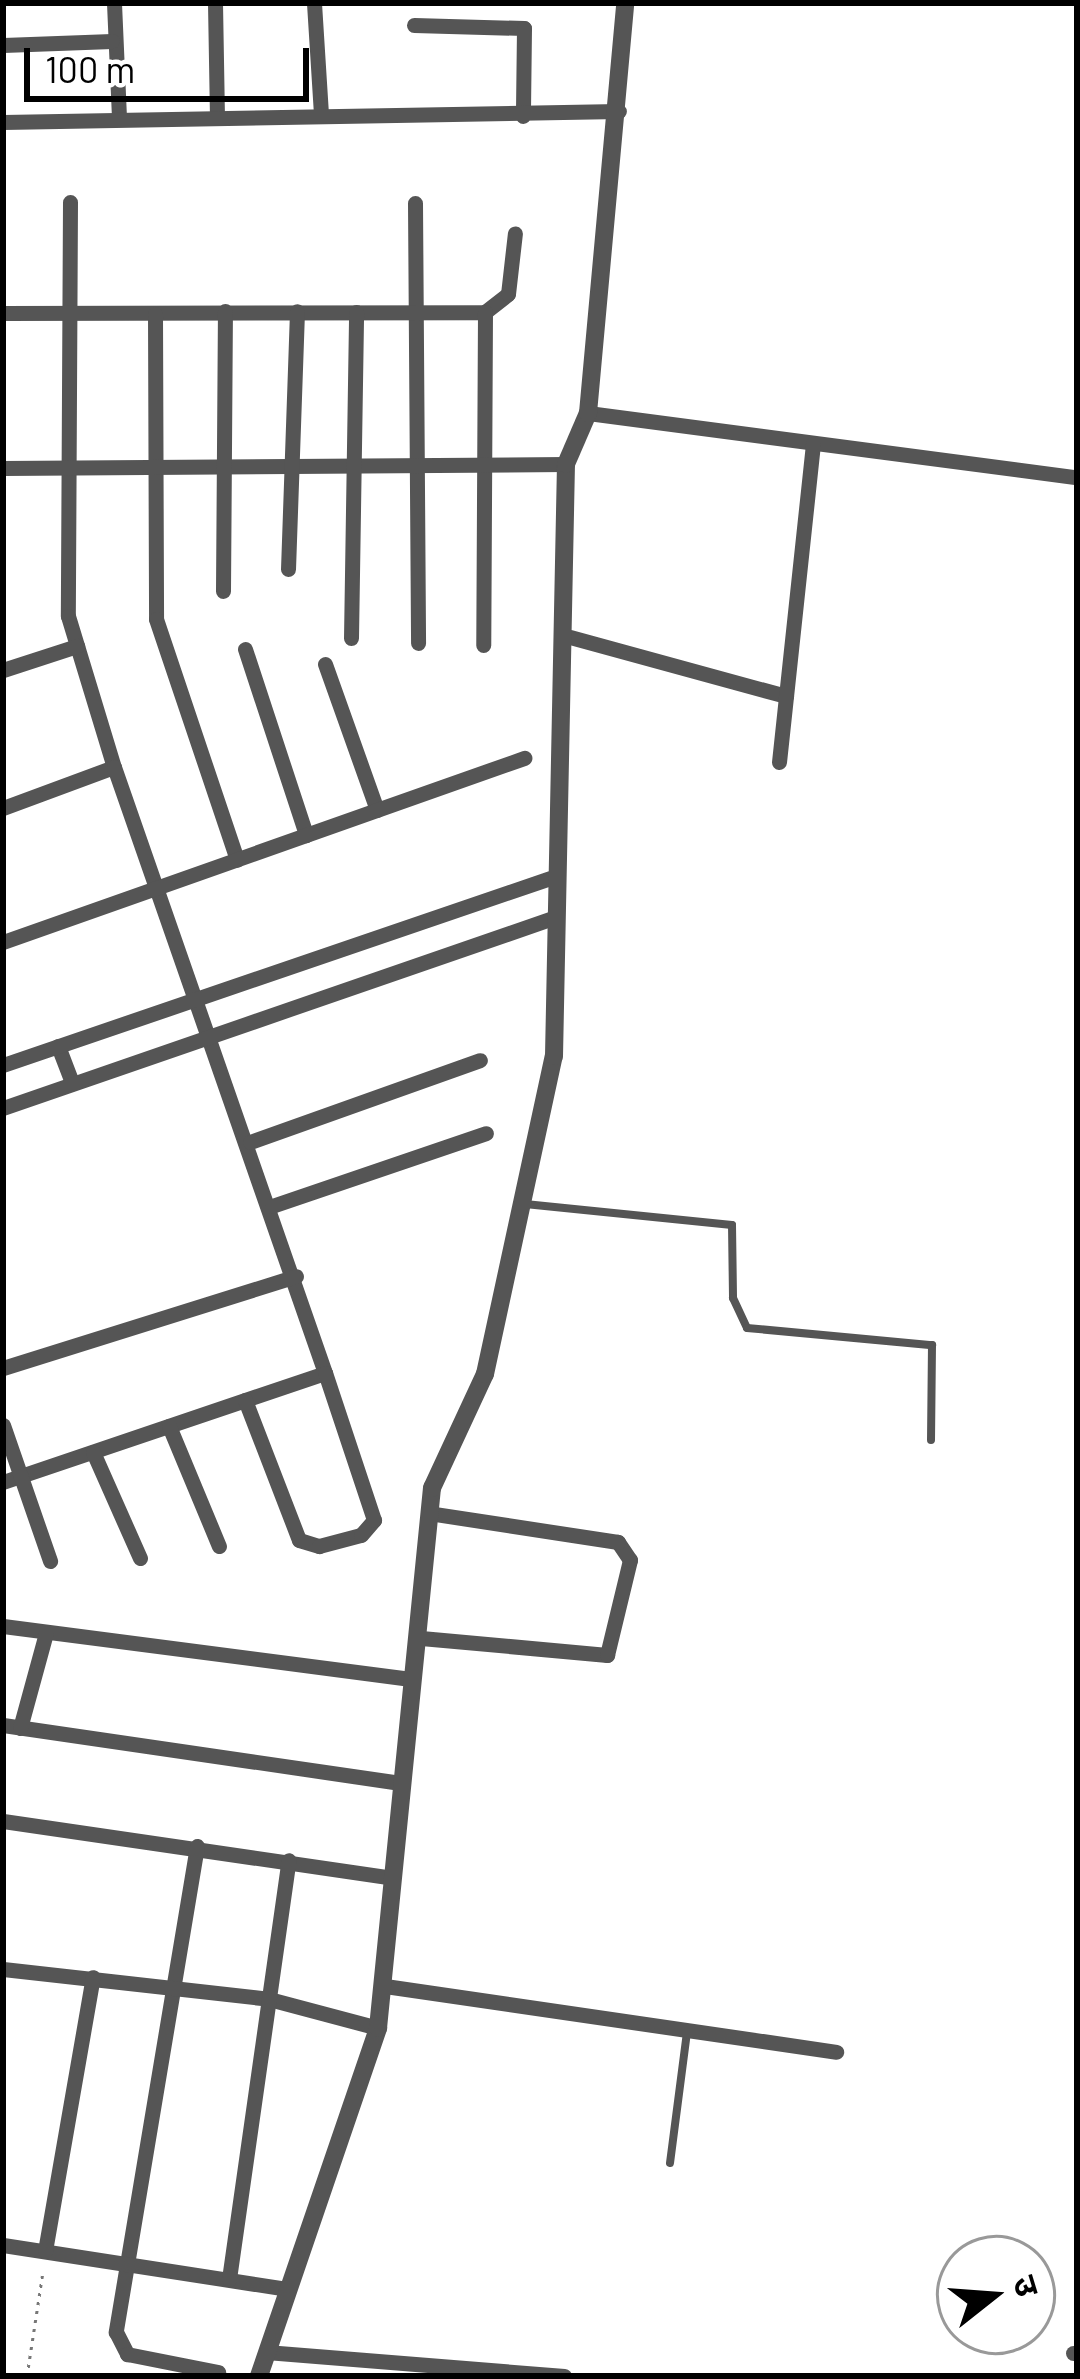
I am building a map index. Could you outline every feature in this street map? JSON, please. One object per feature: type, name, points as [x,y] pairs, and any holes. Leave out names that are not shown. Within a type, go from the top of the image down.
[{"type":"street","points":[[114,3],[112,41],[119,118]]},
{"type":"street","points":[[215,3],[217,117]]},
{"type":"street","points":[[314,3],[321,115]]},
{"type":"street","points":[[259,2376],[378,2028],[399,1783],[421,1638],[429,1513],[485,1374],[518,1203],[554,1056],[550,878],[570,637],[566,464],[588,413],[619,111],[625,3]]},
{"type":"street","points":[[413,25],[524,28],[523,116]]},
{"type":"street","points":[[3,45],[112,41]]},
{"type":"street","points":[[3,122],[619,111]]},
{"type":"street","points":[[70,202],[77,646],[296,1276],[374,1520],[361,1534],[319,1546],[299,1540],[245,1400]]},
{"type":"street","points":[[415,203],[421,313],[418,643]]},
{"type":"street","points":[[483,645],[496,306],[515,232]]},
{"type":"street","points":[[3,313],[421,313],[496,306]]},
{"type":"street","points":[[288,569],[297,310]]},
{"type":"street","points":[[223,591],[225,311]]},
{"type":"street","points":[[351,638],[356,312]]},
{"type":"street","points":[[155,314],[156,619],[236,860]]},
{"type":"street","points":[[588,413],[1077,477]]},
{"type":"street","points":[[779,762],[813,444]]},
{"type":"street","points":[[3,468],[566,464]]},
{"type":"street","points":[[570,637],[786,696]]},
{"type":"street","points":[[3,670],[77,646]]},
{"type":"street","points":[[245,650],[306,835]]},
{"type":"street","points":[[325,664],[377,810]]},
{"type":"street","points":[[3,942],[524,758]]},
{"type":"street","points":[[3,808],[115,766]]},
{"type":"street","points":[[3,1065],[550,878]]},
{"type":"street","points":[[3,1108],[550,919]]},
{"type":"street","points":[[58,1046],[72,1083]]},
{"type":"street","points":[[250,1142],[480,1060]]},
{"type":"street","points":[[272,1205],[486,1133]]},
{"type":"street","points":[[3,1368],[296,1276]]},
{"type":"street","points":[[3,1482],[325,1373]]},
{"type":"street","points":[[3,1426],[50,1561]]},
{"type":"street","points":[[169,1426],[219,1546]]},
{"type":"street","points":[[93,1451],[140,1558]]},
{"type":"street","points":[[421,1638],[607,1655],[631,1560],[618,1543],[429,1513]]},
{"type":"street","points":[[3,1626],[412,1679]]},
{"type":"street","points":[[46,1633],[12,1727],[399,1783]]},
{"type":"street","points":[[3,1821],[393,1878]]},
{"type":"street","points":[[197,1846],[128,2264],[121,2349],[218,2372]]},
{"type":"street","points":[[229,2279],[290,1860]]},
{"type":"street","points":[[3,1969],[269,1999],[378,2028]]},
{"type":"street","points":[[45,2251],[93,1977]]},
{"type":"street","points":[[385,1986],[836,2053]]},
{"type":"street","points":[[3,2245],[287,2290]]},
{"type":"street","points":[[266,2352],[564,2376]]},
{"type":"lane","points":[[518,1203],[732,1225],[733,1298],[747,1328],[932,1345],[931,1440]]},
{"type":"lane","points":[[670,2164],[687,2031]]},
{"type":"path","points":[[27,2376],[45,2251]]}]
